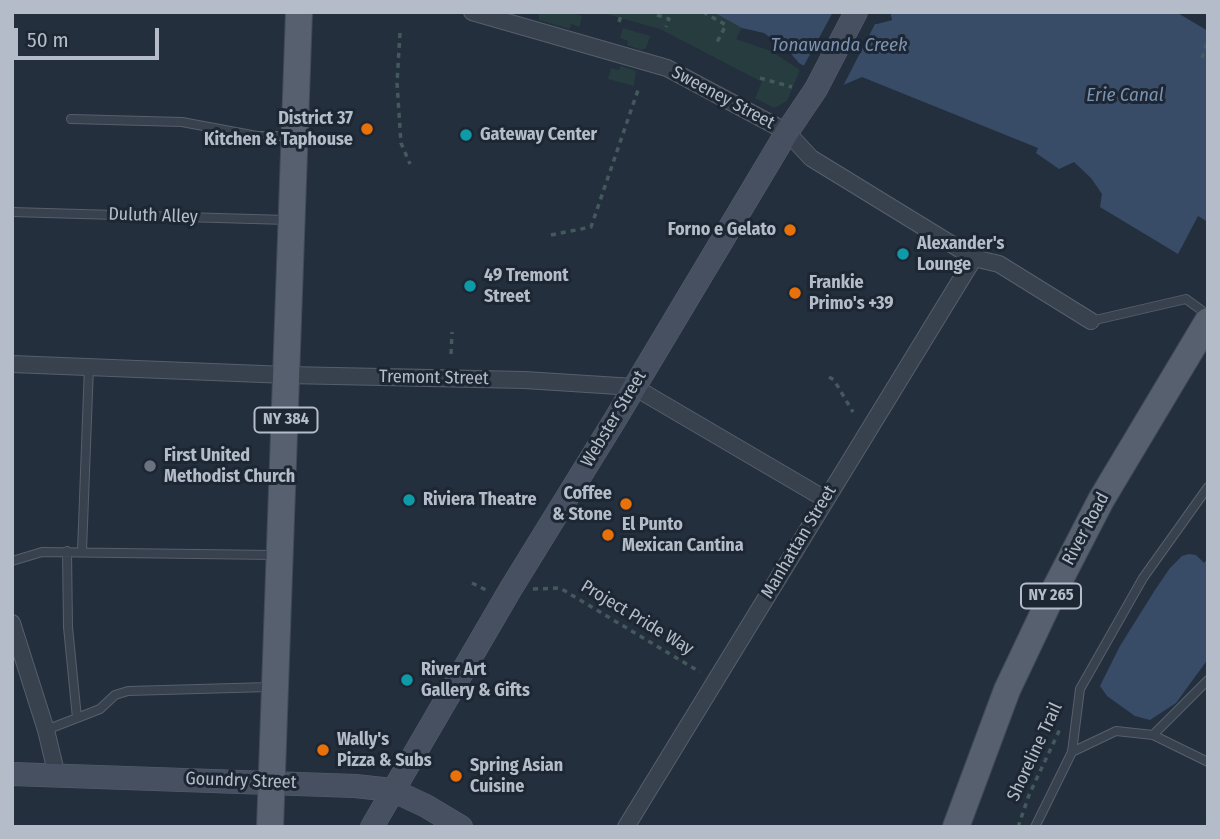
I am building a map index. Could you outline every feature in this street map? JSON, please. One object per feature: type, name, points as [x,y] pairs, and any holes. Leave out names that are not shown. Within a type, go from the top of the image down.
[{"type":"main road","name":"NY 384","points":[[270,827],[299,12]]},
{"type":"main road","name":"River Road","points":[[956,827],[1007,690],[1053,593],[1101,500],[1208,321]]},
{"type":"street","name":"Sweeney Street","points":[[472,12],[667,68],[787,132],[811,158],[974,258],[999,264],[1091,321]]},
{"type":"street","name":"Webster Street","points":[[372,827],[391,790],[510,590],[787,132],[806,89],[856,12]]},
{"type":"street","name":"Manhattan Street","points":[[626,827],[974,258]]},
{"type":"street","name":"Tremont Street","points":[[12,364],[287,375],[525,380],[634,387],[825,499]]},
{"type":"street","points":[[12,623],[46,730],[57,776]]},
{"type":"street","name":"Goundry Street","points":[[12,774],[272,782],[391,790],[461,827]]},
{"type":"lane","points":[[71,119],[182,122],[257,136],[296,136]]},
{"type":"lane","name":"Duluth Alley","points":[[12,212],[293,220]]},
{"type":"lane","points":[[1091,321],[1186,299],[1208,315]]},
{"type":"lane","points":[[82,551],[89,366]]},
{"type":"lane","points":[[1035,827],[1072,752],[1080,689],[1143,578],[1208,487]]},
{"type":"lane","points":[[67,551],[68,627],[77,718]]},
{"type":"lane","points":[[12,561],[42,552],[67,551],[281,555]]},
{"type":"lane","points":[[1153,736],[1208,680]]},
{"type":"lane","points":[[46,730],[100,709],[115,695],[128,691],[276,687]]},
{"type":"lane","points":[[1072,752],[1116,731],[1153,736],[1208,762]]},
{"type":"path","points":[[619,22],[622,12]]},
{"type":"path","points":[[703,12],[726,25],[716,44]]},
{"type":"path","points":[[657,15],[669,19],[666,27]]},
{"type":"path","points":[[400,33],[397,83],[401,143],[410,164]]},
{"type":"path","points":[[1202,58],[1208,38]]},
{"type":"path","points":[[760,78],[806,89]]},
{"type":"path","points":[[551,235],[591,227],[638,90]]},
{"type":"path","points":[[451,354],[452,332]]},
{"type":"path","points":[[829,377],[834,380],[853,412]]},
{"type":"path","points":[[472,583],[488,591]]},
{"type":"path","name":"Project Pride Way","points":[[528,589],[560,588],[700,672]]},
{"type":"path","name":"Shoreline Trail","points":[[1018,827],[1029,795],[1063,725]]},
{"type":"green space","points":[[539,12],[568,12],[582,16],[579,27],[571,24],[570,29],[539,20]]},
{"type":"green space","points":[[599,12],[713,12],[742,28],[736,39],[771,51],[800,70],[787,101],[774,108],[755,98],[762,82],[660,29]]},
{"type":"green space","points":[[623,28],[650,36],[646,48],[642,50],[627,45],[628,41],[620,38]]},
{"type":"green space","points":[[621,66],[636,71],[634,86],[608,79],[611,68],[619,70]]},
{"type":"water","name":"Erie Canal","points":[[713,12],[854,12],[877,24],[892,20],[890,12],[1176,12],[1208,31],[1208,222],[1198,216],[1178,254],[1100,207],[1102,194],[1091,178],[1074,162],[1059,169],[1036,153],[1038,148],[862,77],[841,86],[799,63],[788,50],[764,33],[742,28]]},
{"type":"water","points":[[1196,555],[1204,563],[1208,559],[1208,659],[1176,703],[1150,720],[1135,716],[1107,696],[1100,686],[1120,646],[1155,590],[1170,568],[1182,556]]},
{"type":"pier","points":[[833,12],[862,12],[878,21],[888,17],[886,12],[890,12],[892,20],[875,24],[841,90],[802,69]]},
{"type":"place","name":"District 37 Kitchen & Taphouse","points":[[367,129]]},
{"type":"place","name":"Gateway Center","points":[[466,135]]},
{"type":"place","name":"Forno e Gelato","points":[[790,230]]},
{"type":"place","name":"Alexander's Lounge","points":[[903,254]]},
{"type":"place","name":"49 Tremont Street","points":[[470,286]]},
{"type":"place","name":"Frankie Primo's +39","points":[[795,293]]},
{"type":"place","name":"First United Methodist Church","points":[[150,466]]},
{"type":"place","name":"Riviera Theatre","points":[[409,500]]},
{"type":"place","name":"Coffee & Stone","points":[[626,504]]},
{"type":"place","name":"El Punto Mexican Cantina","points":[[608,535]]},
{"type":"place","name":"River Art Gallery & Gifts","points":[[407,680]]},
{"type":"place","name":"Wally's Pizza & Subs","points":[[323,750]]},
{"type":"place","name":"Spring Asian Cuisine","points":[[456,776]]},
{"type":"water label","name":"Tonawanda Creek","points":[[839,46]]}]
